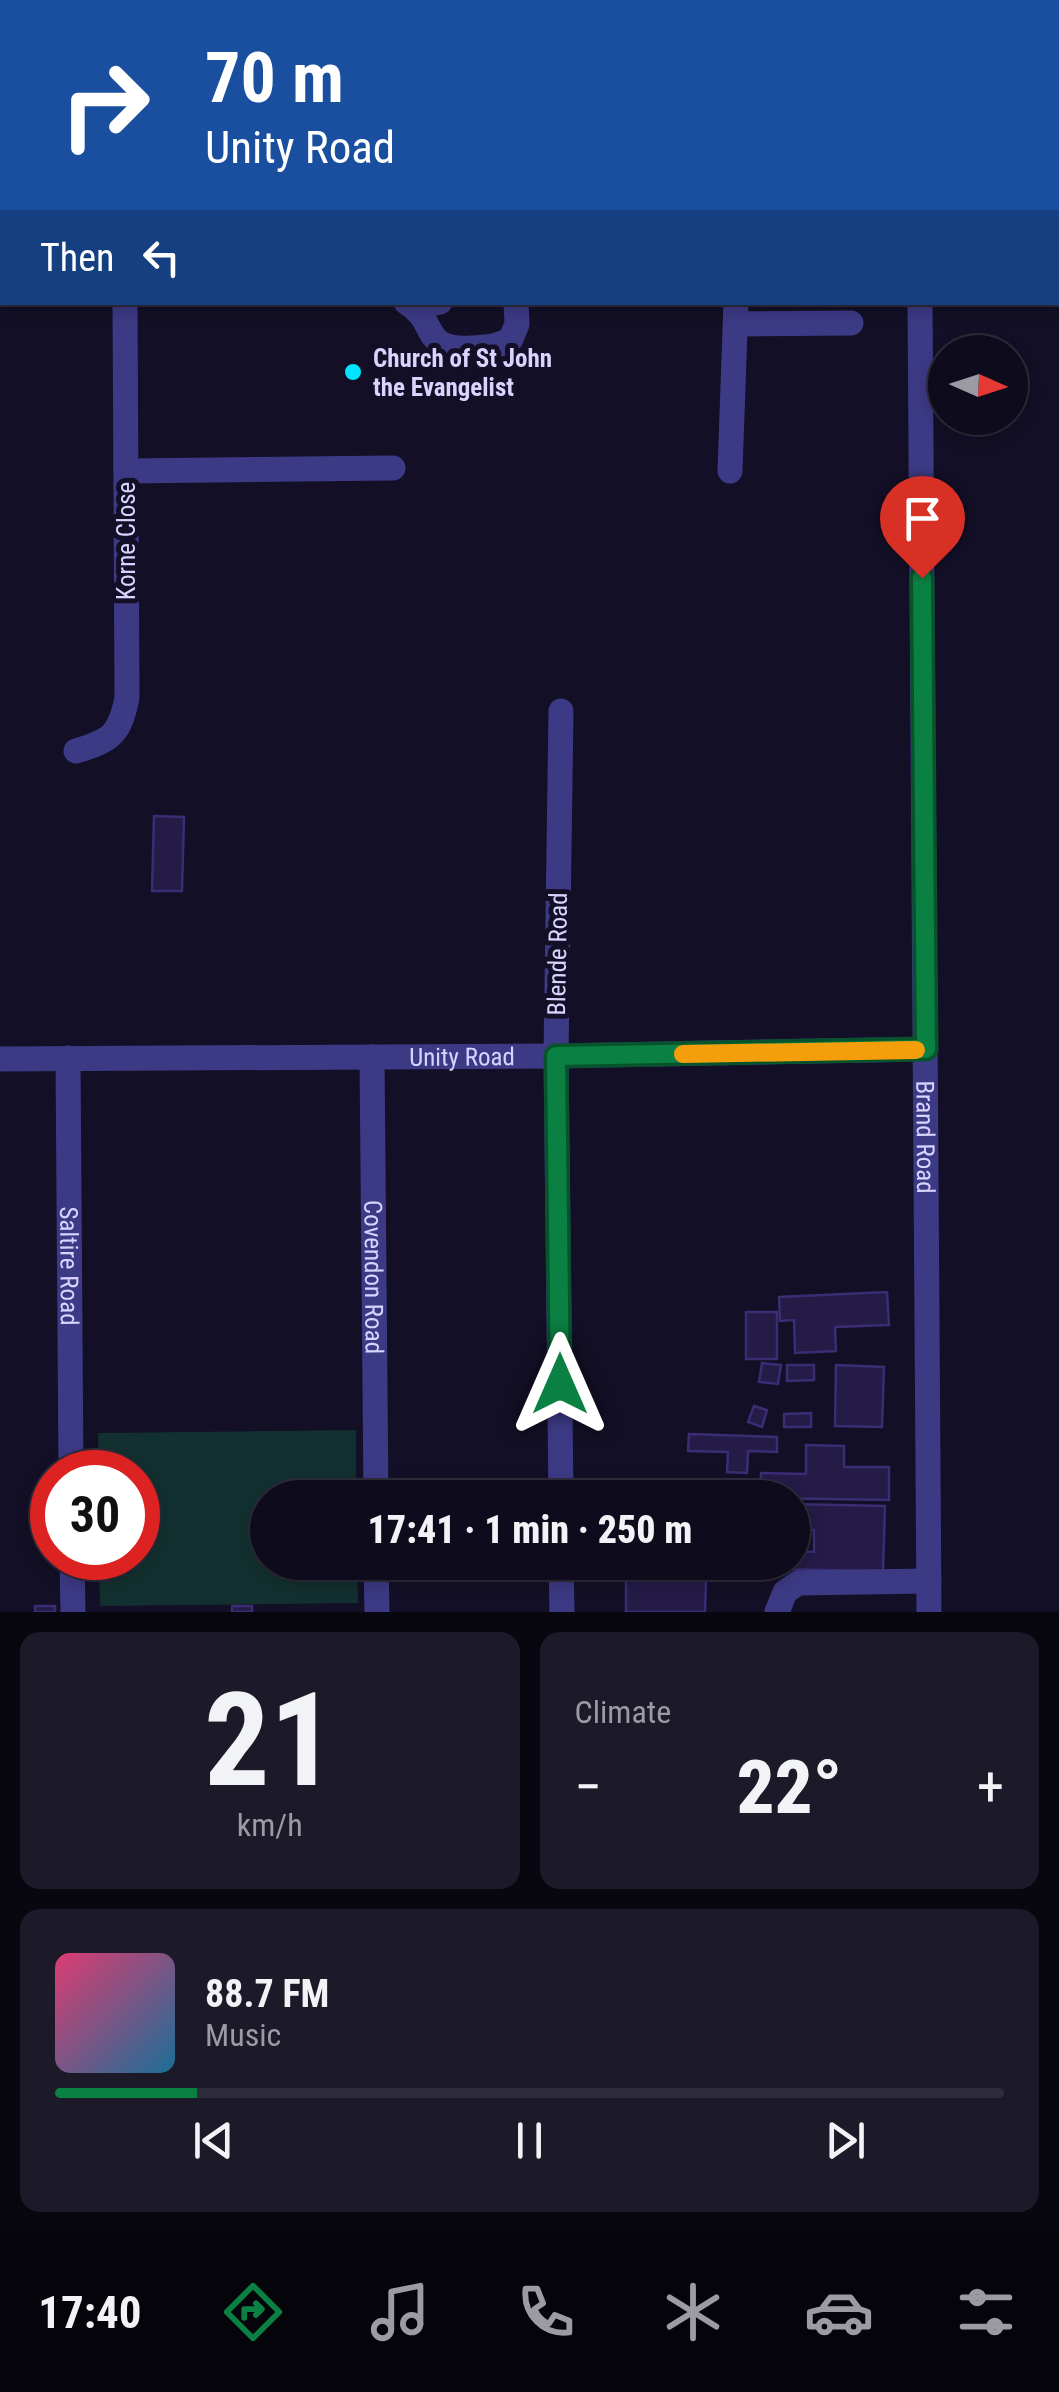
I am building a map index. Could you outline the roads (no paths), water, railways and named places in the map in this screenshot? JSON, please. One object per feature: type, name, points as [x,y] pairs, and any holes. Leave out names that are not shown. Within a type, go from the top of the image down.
[{"type":"street","name":"Korne Close","points":[[76,751],[103,743],[114,735],[126,698],[124,305]]},
{"type":"street","points":[[410,305],[443,346],[453,348],[496,346],[510,340],[517,324],[516,305]]},
{"type":"street","name":"Brand Road","points":[[920,305],[930,1612]]},
{"type":"street","points":[[730,472],[736,313],[852,322]]},
{"type":"street","points":[[126,471],[393,468]]},
{"type":"street","name":"Blende Road","points":[[561,710],[556,1056],[561,1480]]},
{"type":"street","name":"Unity Road","points":[[0,1058],[556,1056],[926,1049]]},
{"type":"street","name":"Covendon Road","points":[[372,1057],[376,1480]]},
{"type":"street","name":"Saltire Road","points":[[68,1058],[71,1450]]},
{"type":"street","points":[[72,1580],[73,1612]]},
{"type":"street","points":[[376,1580],[377,1612]]},
{"type":"street","points":[[562,1580],[562,1612]]},
{"type":"street","points":[[777,1612],[786,1592],[798,1583],[929,1581]]},
{"type":"place","name":"Church of St John the Evangelist","points":[[353,372]]}]
